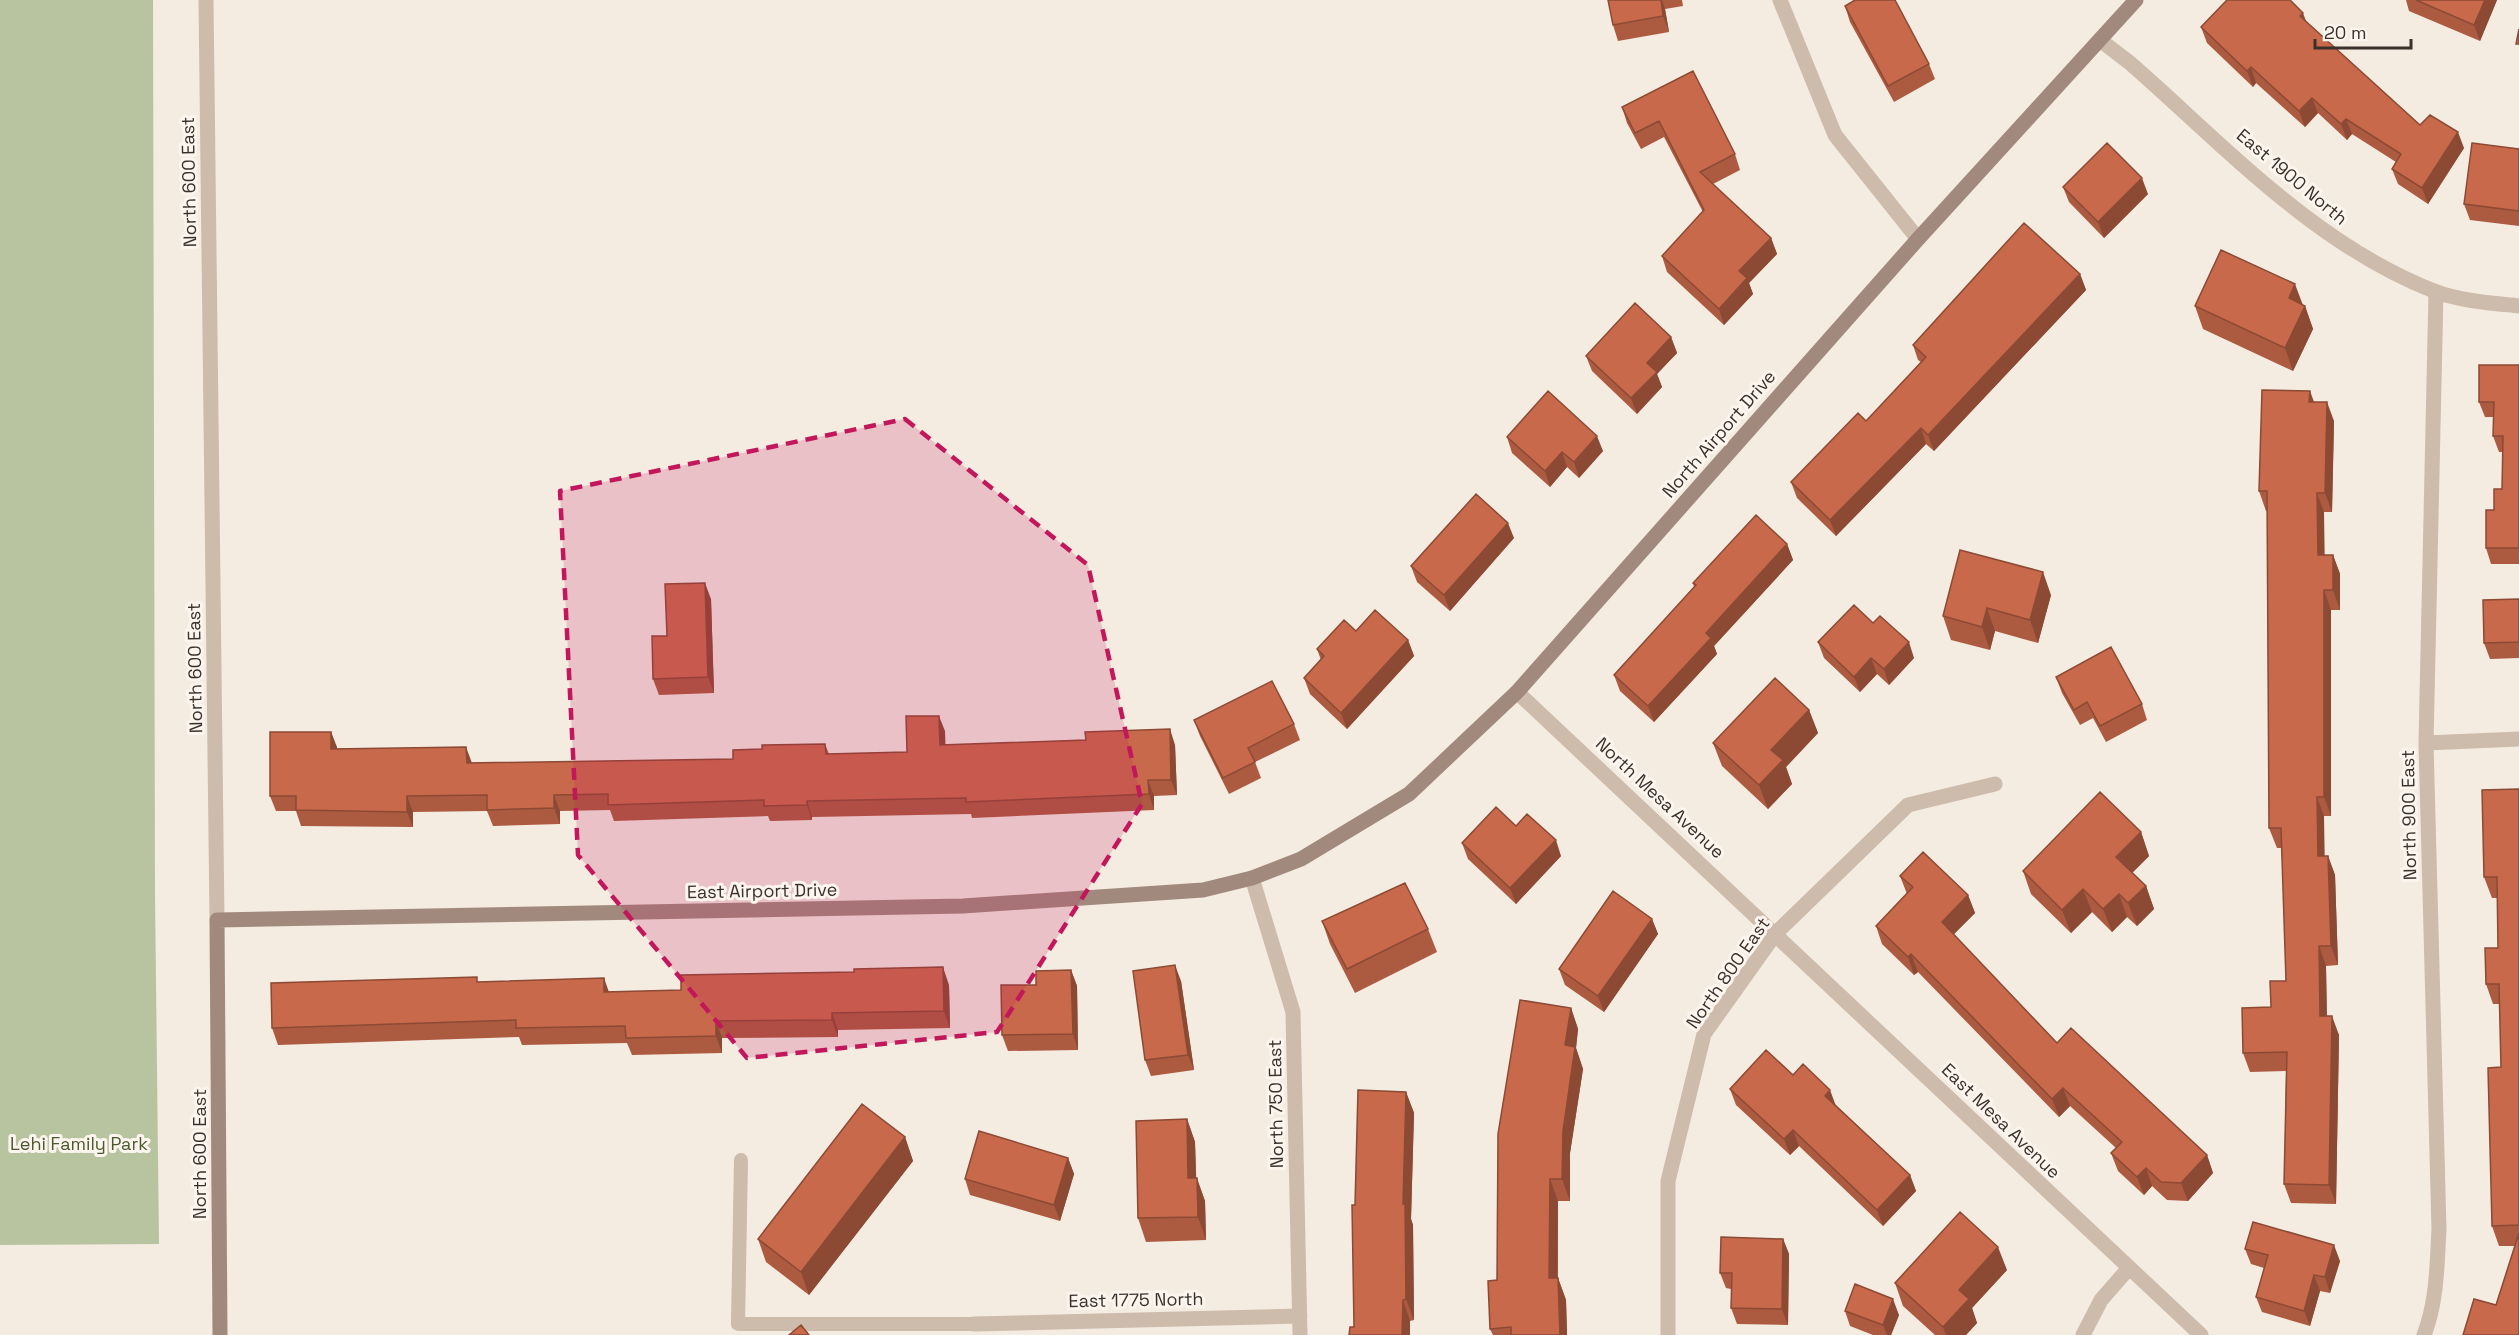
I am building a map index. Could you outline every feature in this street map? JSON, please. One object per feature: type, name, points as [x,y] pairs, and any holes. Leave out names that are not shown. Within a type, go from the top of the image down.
[{"type":"street","name":"North 600 East","points":[[206,0],[220,1335]]},
{"type":"street","points":[[1780,0],[1835,135],[1918,239]]},
{"type":"street","name":"North Airport Drive","points":[[1301,859],[1408,794],[1517,692],[1918,239],[2136,0]]},
{"type":"street","name":"East 1900 North","points":[[2100,40],[2130,63],[2312,224],[2354,252],[2436,291],[2519,306]]},
{"type":"street","name":"North 900 East","points":[[2424,1335],[2429,1322],[2436,1282],[2439,1229],[2426,742],[2436,291]]},
{"type":"street","name":"North Mesa Avenue","points":[[1517,692],[1776,933]]},
{"type":"street","points":[[2426,742],[2519,739]]},
{"type":"street","name":"North 800 East","points":[[1668,1335],[1668,1181],[1704,1034],[1776,933],[1908,805],[1995,784]]},
{"type":"street","name":"East Airport Drive","points":[[217,920],[963,906],[1203,890],[1252,879],[1301,859]]},
{"type":"street","name":"North 750 East","points":[[1252,879],[1293,1012],[1300,1335]]},
{"type":"street","name":"East Mesa Avenue","points":[[1776,933],[2128,1269],[2201,1335]]},
{"type":"street","points":[[2084,1335],[2101,1300],[2128,1269]]},
{"type":"street","name":"East 1775 North","points":[[974,1324],[1300,1316]]},
{"type":"lane","points":[[741,1160],[738,1329],[974,1324]]},
{"type":"highlighted area","points":[[905,419],[1088,565],[1142,804],[997,1032],[747,1058],[578,855],[560,491]]},
{"type":"green space","name":"Lehi Family Park","points":[[0,0],[153,0],[155,895],[159,1244],[0,1245]]},
{"type":"building","points":[[1608,0],[1661,0],[1663,16],[1613,25]]},
{"type":"building","points":[[1855,0],[1895,0],[1929,64],[1888,86],[1845,6]]},
{"type":"building","points":[[2227,0],[2290,0],[2303,13],[2300,16],[2420,125],[2430,115],[2458,132],[2422,188],[2392,169],[2401,154],[2346,119],[2341,124],[2312,98],[2299,111],[2251,67],[2247,71],[2201,27]]},
{"type":"building","points":[[2416,0],[2485,0],[2474,25]]},
{"type":"building","points":[[1693,71],[1735,154],[1700,172],[1771,238],[1739,271],[1747,278],[1719,309],[1662,256],[1704,210],[1659,121],[1635,133],[1622,107]]},
{"type":"building","points":[[2107,143],[2142,178],[2098,222],[2063,187]]},
{"type":"building","points":[[2472,143],[2519,149],[2519,211],[2464,204]]},
{"type":"building","points":[[2024,223],[2080,274],[1928,435],[1921,428],[1830,520],[1791,482],[1858,413],[1866,421],[1926,357],[1913,345]]},
{"type":"building","points":[[2221,250],[2295,284],[2289,298],[2305,306],[2285,348],[2195,306]]},
{"type":"building","points":[[1635,303],[1671,337],[1647,363],[1657,372],[1631,398],[1586,356]]},
{"type":"building","points":[[2479,365],[2519,365],[2519,548],[2486,548],[2486,510],[2494,510],[2494,489],[2502,489],[2503,436],[2493,436],[2494,402],[2479,402]]},
{"type":"building","points":[[2262,390],[2310,391],[2309,402],[2327,402],[2325,493],[2317,493],[2318,555],[2333,555],[2333,590],[2324,590],[2324,797],[2317,797],[2318,856],[2328,856],[2331,946],[2319,946],[2320,1016],[2332,1016],[2329,1185],[2284,1184],[2287,1052],[2243,1053],[2242,1008],[2271,1007],[2270,981],[2286,981],[2281,828],[2269,828],[2267,491],[2259,491]]},
{"type":"building","points":[[1548,391],[1597,436],[1574,462],[1562,452],[1545,471],[1507,437]]},
{"type":"building","points":[[1476,494],[1508,523],[1444,595],[1411,566]]},
{"type":"building","points":[[1756,515],[1787,544],[1706,633],[1711,638],[1648,706],[1614,675],[1696,585],[1693,583]]},
{"type":"building","points":[[1960,550],[2043,572],[2030,620],[1987,608],[1982,627],[1943,616]]},
{"type":"building","points":[[705,583],[708,677],[653,679],[652,636],[667,636],[665,584]]},
{"type":"building","points":[[2519,599],[2519,642],[2484,643],[2483,600]]},
{"type":"building","points":[[1854,605],[1873,623],[1880,616],[1909,642],[1884,669],[1871,658],[1854,677],[1818,642]]},
{"type":"building","points":[[1375,610],[1408,640],[1341,713],[1304,678],[1324,656],[1317,649],[1344,620],[1356,631]]},
{"type":"building","points":[[2111,647],[2142,704],[2100,726],[2087,702],[2074,710],[2056,677]]},
{"type":"building","points":[[1775,678],[1809,710],[1771,750],[1783,760],[1759,785],[1713,743]]},
{"type":"building","points":[[1272,681],[1294,724],[1248,748],[1255,762],[1223,778],[1194,720]]},
{"type":"building","points":[[906,716],[939,716],[940,745],[1086,740],[1085,732],[1170,729],[1171,780],[1148,780],[1149,794],[966,802],[966,798],[807,801],[807,805],[764,806],[764,800],[608,805],[608,794],[554,795],[554,808],[487,810],[487,795],[407,796],[407,812],[296,810],[296,796],[270,796],[270,732],[331,732],[331,749],[466,747],[467,763],[733,759],[733,750],[762,749],[762,745],[825,744],[826,754],[907,752]]},
{"type":"building","points":[[2519,789],[2519,1225],[2492,1226],[2488,1068],[2501,1067],[2499,984],[2486,984],[2485,948],[2498,948],[2497,877],[2484,877],[2482,790]]},
{"type":"building","points":[[2100,792],[2141,832],[2116,857],[2146,886],[2128,903],[2119,894],[2103,909],[2083,889],[2062,910],[2023,871]]},
{"type":"building","points":[[1496,807],[1516,826],[1527,814],[1556,840],[1510,888],[1462,843]]},
{"type":"building","points":[[1923,852],[1968,895],[1942,922],[2057,1043],[2071,1028],[2207,1155],[2181,1183],[2161,1182],[2146,1168],[2137,1177],[2111,1153],[2122,1142],[2063,1088],[2052,1099],[1911,954],[1908,957],[1876,926],[1913,887],[1900,876]]},
{"type":"building","points":[[1405,883],[1428,929],[1347,969],[1322,921]]},
{"type":"building","points":[[1613,891],[1652,919],[1598,996],[1559,969]]},
{"type":"building","points":[[1175,965],[1188,1055],[1145,1060],[1133,971]]},
{"type":"building","points":[[943,967],[944,1011],[832,1013],[832,1020],[716,1021],[716,1036],[626,1038],[625,1026],[516,1028],[516,1020],[272,1028],[271,983],[477,977],[477,982],[604,978],[604,992],[681,990],[681,975],[854,972],[854,969]]},
{"type":"building","points":[[1071,970],[1073,1034],[1002,1035],[1001,985],[1036,985],[1036,971]]},
{"type":"building","points":[[1520,1000],[1571,1008],[1565,1045],[1575,1047],[1563,1131],[1562,1179],[1550,1179],[1549,1278],[1558,1278],[1560,1335],[1511,1335],[1511,1327],[1490,1329],[1488,1281],[1497,1280],[1498,1134]]},
{"type":"building","points":[[1766,1050],[1793,1075],[1803,1064],[1830,1090],[1825,1096],[1910,1175],[1877,1210],[1793,1130],[1784,1139],[1730,1089]]},
{"type":"building","points":[[1358,1090],[1406,1092],[1403,1204],[1405,1204],[1406,1299],[1403,1300],[1402,1335],[1349,1335],[1350,1327],[1354,1327],[1352,1205],[1355,1205]]},
{"type":"building","points":[[862,1104],[905,1137],[801,1272],[758,1239]]},
{"type":"building","points":[[1187,1119],[1188,1178],[1197,1178],[1198,1217],[1138,1218],[1136,1121]]},
{"type":"building","points":[[979,1131],[1068,1158],[1054,1205],[965,1179]]},
{"type":"building","points":[[1960,1212],[1998,1247],[1959,1290],[1969,1299],[1943,1327],[1895,1283]]},
{"type":"building","points":[[2253,1222],[2334,1245],[2325,1277],[2314,1275],[2304,1311],[2256,1297],[2268,1255],[2245,1249]]},
{"type":"building","points":[[2519,1233],[2519,1335],[2463,1335],[2474,1299],[2496,1305]]},
{"type":"building","points":[[1721,1237],[1783,1239],[1782,1309],[1731,1308],[1732,1273],[1720,1273]]},
{"type":"building","points":[[1855,1284],[1893,1299],[1883,1325],[1845,1311]]},
{"type":"building","points":[[801,1325],[809,1335],[789,1335]]}]
